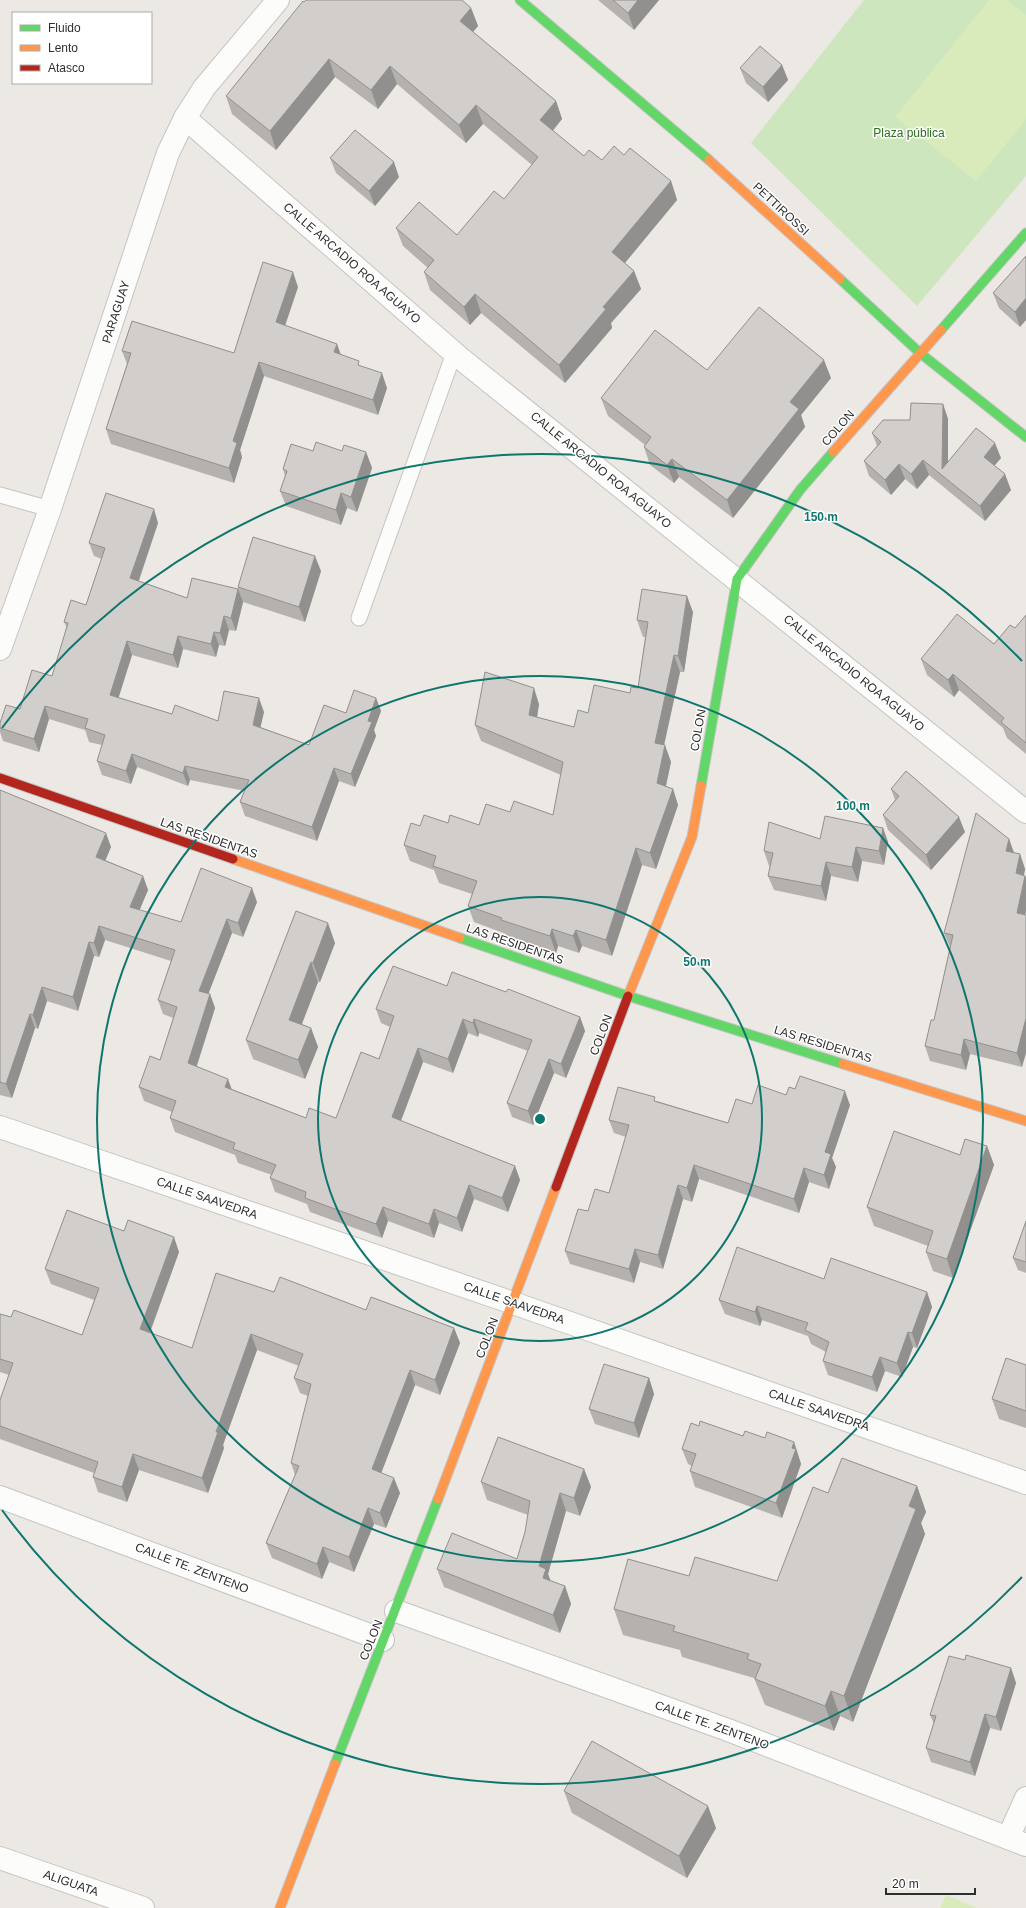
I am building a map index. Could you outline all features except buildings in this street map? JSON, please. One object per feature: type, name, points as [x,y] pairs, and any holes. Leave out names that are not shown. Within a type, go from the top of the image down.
[{"type":"street","name":"PARAGUAY","points":[[0,649],[50,509],[168,153],[185,118],[204,88],[278,0]]},
{"type":"street","name":"PETTIROSSI","points":[[520,0],[721,170],[920,353],[1026,436]]},
{"type":"street","name":"CALLE ARCADIO ROA AGUAYO","points":[[185,118],[454,353],[1026,812]]},
{"type":"street","name":"COLON","points":[[280,1908],[383,1640],[396,1611],[628,996],[692,837],[737,579],[800,490],[1026,233]]},
{"type":"street","name":"LAS RESIDENTAS","points":[[0,778],[628,996],[1026,1121]]},
{"type":"street","name":"CALLE SAAVEDRA","points":[[0,1127],[513,1303],[1026,1483]]},
{"type":"street","name":"CALLE TE. ZENTENO","points":[[0,1497],[383,1640]]},
{"type":"street","name":"CALLE TE. ZENTENO","points":[[396,1611],[728,1730],[1017,1841]]},
{"type":"street","points":[[1017,1841],[1026,1798]]},
{"type":"street","name":"ALIGUATA","points":[[0,1858],[143,1908]]},
{"type":"lane","points":[[359,618],[454,353]]},
{"type":"lane","points":[[0,495],[50,509]]},
{"type":"green space","name":"Plaza pública","points":[[864,0],[1026,0],[1026,176],[917,306],[751,143]]},
{"type":"green space","points":[[989,0],[1006,0],[1026,15],[1026,119],[976,181],[895,117]]},
{"type":"green space","points":[[946,1895],[977,1908],[940,1908]]},
{"type":"traffic: fast","points":[[520,0],[709,160]]},
{"type":"traffic: fast","points":[[941,330],[1026,233]]},
{"type":"traffic: fast","points":[[840,279],[920,353],[1026,437]]},
{"type":"traffic: fast","points":[[701,786],[737,579],[800,490],[833,452]]},
{"type":"traffic: fast","points":[[460,938],[628,996],[843,1064]]},
{"type":"traffic: fast","points":[[335,1764],[438,1499]]},
{"type":"traffic: slow","points":[[709,160],[840,279]]},
{"type":"traffic: slow","points":[[833,452],[941,330]]},
{"type":"traffic: slow","points":[[628,996],[692,837],[701,786]]},
{"type":"traffic: slow","points":[[233,859],[460,938]]},
{"type":"traffic: slow","points":[[843,1064],[1026,1121]]},
{"type":"traffic: slow","points":[[438,1499],[556,1187]]},
{"type":"traffic: slow","points":[[280,1908],[335,1764]]},
{"type":"traffic: jam","points":[[0,778],[233,859]]},
{"type":"traffic: jam","points":[[556,1187],[628,996]]}]
